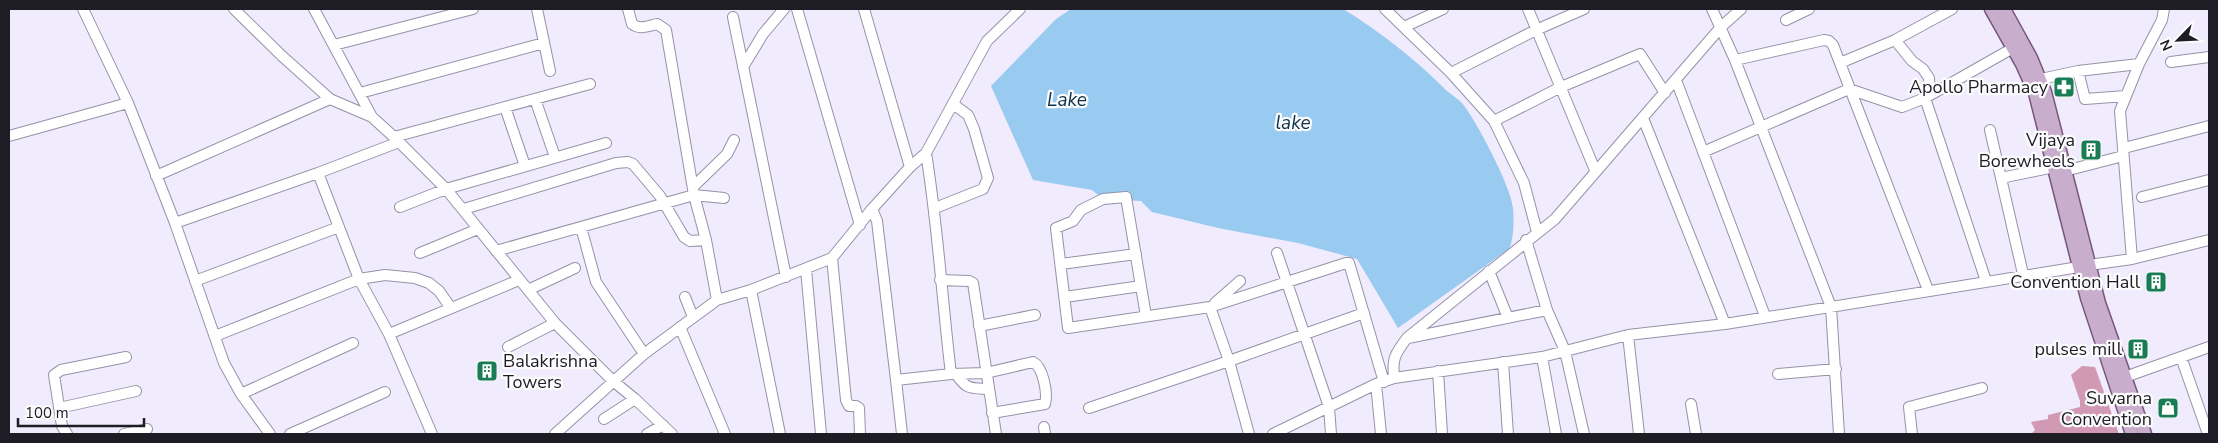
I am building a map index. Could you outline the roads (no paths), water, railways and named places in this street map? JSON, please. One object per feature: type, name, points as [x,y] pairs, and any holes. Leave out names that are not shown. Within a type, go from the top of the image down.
[{"type":"main road","points":[[1991,9],[2035,93],[2059,169],[2084,266],[2145,434]]},
{"type":"main road","points":[[2004,9],[2041,79],[2059,169]]},
{"type":"main road","points":[[2084,266],[2087,298],[2132,434]]},
{"type":"street","points":[[83,9],[128,103],[175,223],[224,363],[241,394],[270,434]]},
{"type":"street","points":[[234,9],[330,99],[372,117],[397,139],[446,188],[555,323],[613,381],[635,398],[672,434]]},
{"type":"street","points":[[314,9],[372,117]]},
{"type":"street","points":[[334,45],[473,9]]},
{"type":"street","points":[[536,9],[550,71]]},
{"type":"street","points":[[628,9],[632,24],[636,27],[641,28],[657,24],[662,25],[666,30],[693,191],[706,240],[717,300]]},
{"type":"street","points":[[743,67],[763,34],[784,9]]},
{"type":"street","points":[[797,9],[860,225]]},
{"type":"street","points":[[864,9],[910,167]]},
{"type":"street","points":[[555,434],[644,354],[717,300],[751,290],[832,258],[872,209],[910,167],[926,153],[987,41],[1020,9]]},
{"type":"street","points":[[1385,9],[1451,73],[1494,121],[1524,183],[1537,232]]},
{"type":"street","points":[[1404,26],[1443,9]]},
{"type":"street","points":[[1528,9],[1596,170]]},
{"type":"street","points":[[1451,73],[1536,30],[1584,9]]},
{"type":"street","points":[[1712,9],[1722,27],[1831,307],[1840,434]]},
{"type":"street","points":[[1394,378],[1394,355],[1407,338],[1526,240],[1555,219],[1722,27],[1741,9]]},
{"type":"street","points":[[1786,20],[1809,9]]},
{"type":"street","points":[[1840,63],[1895,40],[1952,9]]},
{"type":"street","points":[[2132,259],[2120,111],[2139,64],[2162,20],[2164,9]]},
{"type":"street","points":[[733,17],[786,276]]},
{"type":"street","points":[[1735,60],[1824,40],[1833,45],[1928,290]]},
{"type":"street","points":[[1895,40],[1912,61],[1923,69],[1930,78],[1928,96],[1986,281]]},
{"type":"street","points":[[360,93],[544,43]]},
{"type":"street","points":[[1703,152],[1850,89],[1902,107],[1928,96],[2013,48]]},
{"type":"street","points":[[1494,121],[1561,87],[1640,54],[1664,93]]},
{"type":"street","points":[[2172,62],[2209,57]]},
{"type":"street","points":[[2041,79],[2078,71],[2139,64]]},
{"type":"street","points":[[2078,71],[2084,99],[2126,96]]},
{"type":"street","points":[[1676,80],[1765,316]]},
{"type":"street","points":[[175,223],[318,173],[397,139],[590,84]]},
{"type":"street","points":[[156,176],[330,99]]},
{"type":"street","points":[[535,99],[555,157]]},
{"type":"street","points":[[9,136],[128,103]]},
{"type":"street","points":[[935,208],[983,188],[988,178],[968,115],[952,104]]},
{"type":"street","points":[[506,107],[524,166]]},
{"type":"street","points":[[1643,118],[1725,324]]},
{"type":"street","points":[[2001,178],[2059,169],[2209,126]]},
{"type":"street","points":[[1990,130],[2024,274]]},
{"type":"street","points":[[496,251],[665,203],[693,191],[726,154],[734,140]]},
{"type":"street","points":[[400,207],[446,188],[606,143]]},
{"type":"street","points":[[926,153],[935,208],[940,280],[953,374],[968,388],[989,389]]},
{"type":"street","points":[[464,209],[622,162],[632,164],[665,203],[686,240],[706,240]]},
{"type":"street","points":[[318,173],[359,279],[388,334],[432,434]]},
{"type":"street","points":[[2142,197],[2209,180]]},
{"type":"street","points":[[693,191],[724,198]]},
{"type":"street","points":[[1146,316],[1126,196],[1103,199],[1081,210],[1073,221],[1056,228],[1068,328],[1210,307],[1349,263],[1364,313],[1380,383],[1380,434]]},
{"type":"street","points":[[872,209],[877,221],[902,434]]},
{"type":"street","points":[[195,281],[339,227]]},
{"type":"street","points":[[580,227],[596,282],[644,354]]},
{"type":"street","points":[[420,253],[478,229]]},
{"type":"street","points":[[1526,240],[1547,310],[1565,351],[1584,434]]},
{"type":"street","points":[[1273,434],[1394,378],[1542,357],[1628,334],[1725,324],[2024,274],[2132,259],[2209,240]]},
{"type":"street","points":[[1277,253],[1329,407],[1331,434]]},
{"type":"street","points":[[1061,264],[1136,254]]},
{"type":"street","points":[[832,258],[846,400],[849,406],[859,408],[860,434]]},
{"type":"street","points":[[528,290],[575,268]]},
{"type":"street","points":[[806,269],[821,434]]},
{"type":"street","points":[[1489,271],[1508,318]]},
{"type":"street","points":[[215,336],[359,279],[385,275],[416,278],[429,283],[439,291],[451,308]]},
{"type":"street","points":[[388,334],[519,280]]},
{"type":"street","points":[[940,280],[969,281],[972,283],[996,434]]},
{"type":"street","points":[[1210,307],[1240,281]]},
{"type":"street","points":[[1065,297],[1141,286]]},
{"type":"street","points":[[751,290],[780,434]]},
{"type":"street","points":[[685,298],[693,318]]},
{"type":"street","points":[[1210,307],[1229,361],[1249,434]]},
{"type":"street","points":[[1407,338],[1547,310]]},
{"type":"street","points":[[1089,408],[1364,313]]},
{"type":"street","points":[[979,326],[1036,315]]},
{"type":"street","points":[[508,347],[555,323]]},
{"type":"street","points":[[680,327],[725,434]]},
{"type":"street","points":[[1628,334],[1639,434]]},
{"type":"street","points":[[241,394],[353,343]]},
{"type":"street","points":[[2125,377],[2209,347]]},
{"type":"street","points":[[67,434],[62,426],[54,375],[61,370],[126,357]]},
{"type":"street","points":[[1542,357],[1556,434]]},
{"type":"street","points":[[2181,357],[2208,434]]},
{"type":"street","points":[[896,380],[953,374],[986,373],[1033,362],[1037,364],[1041,370],[1046,401],[1042,406],[992,413]]},
{"type":"street","points":[[1503,362],[1508,434]]},
{"type":"street","points":[[1778,374],[1836,369]]},
{"type":"street","points":[[1438,371],[1442,434]]},
{"type":"street","points":[[1912,434],[1909,407],[1982,388]]},
{"type":"street","points":[[59,408],[136,391]]},
{"type":"street","points":[[290,434],[385,392]]},
{"type":"street","points":[[604,418],[635,398]]},
{"type":"street","points":[[1691,404],[1696,434]]},
{"type":"street","points":[[647,434],[663,425]]},
{"type":"street","points":[[124,434],[147,429]]},
{"type":"water","name":"lake","points":[[1071,9],[1343,9],[1371,27],[1410,57],[1468,111],[1492,154],[1511,198],[1513,224],[1512,240],[1509,249],[1398,328],[1357,259],[1298,243],[1218,228],[1152,212],[1141,201],[1103,199],[1092,190],[1033,180],[991,86],[1056,19]]},
{"type":"place","name":"Apollo Pharmacy","points":[[2064,87]]},
{"type":"place","name":"Vijaya Borewheels","points":[[2091,150]]},
{"type":"place","name":"Convention Hall","points":[[2156,282]]},
{"type":"place","name":"pulses mill","points":[[2138,349]]},
{"type":"place","name":"Balakrishna Towers","points":[[487,371]]},
{"type":"place","name":"Suvarna Convention","points":[[2168,408]]},
{"type":"water label","name":"Lake","points":[[1067,99]]}]
